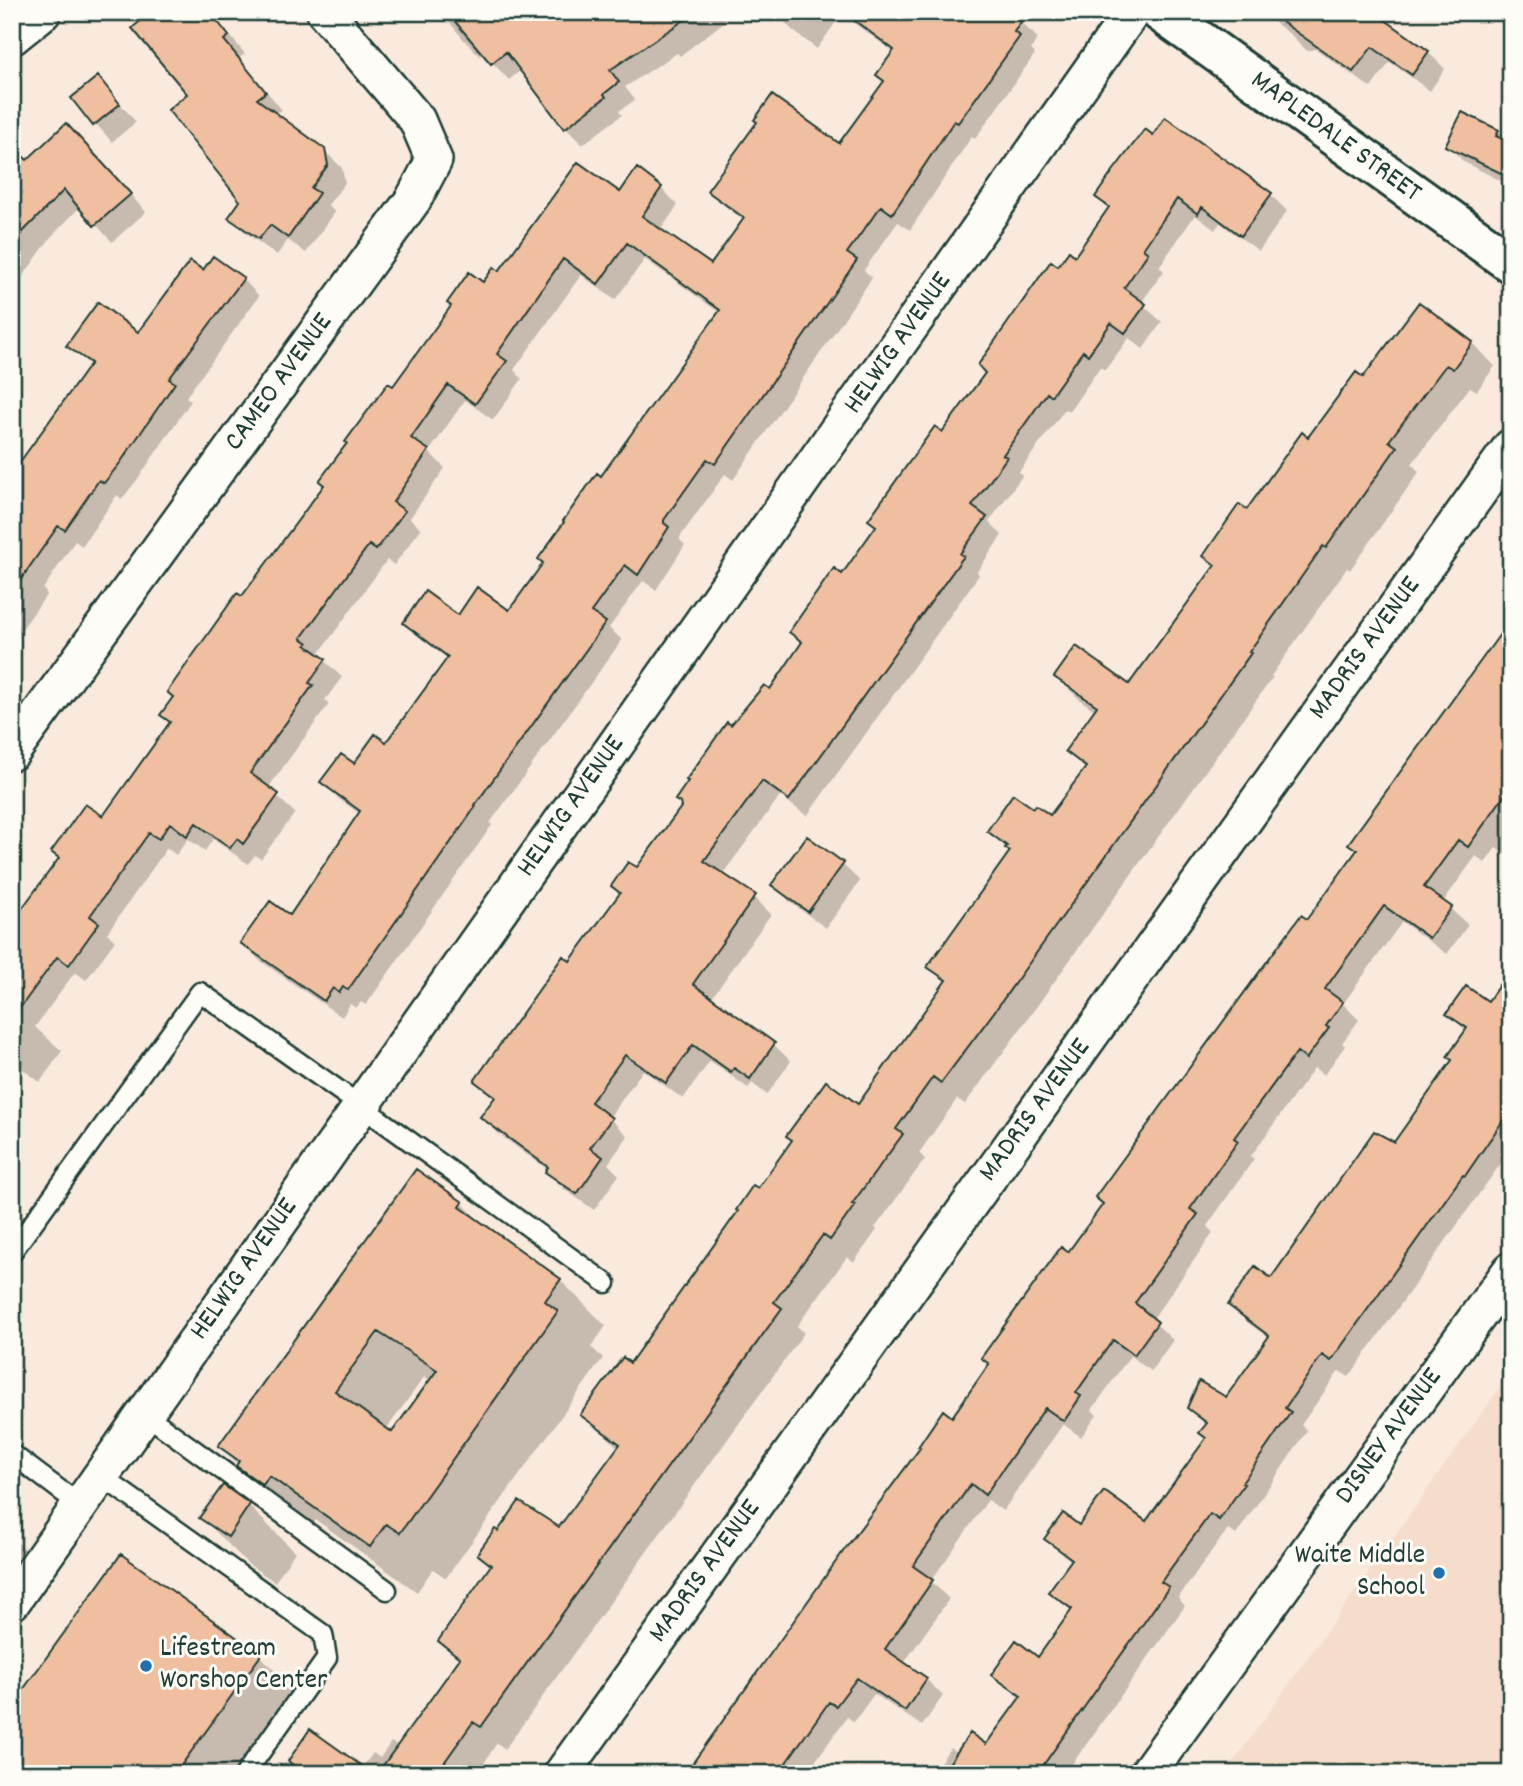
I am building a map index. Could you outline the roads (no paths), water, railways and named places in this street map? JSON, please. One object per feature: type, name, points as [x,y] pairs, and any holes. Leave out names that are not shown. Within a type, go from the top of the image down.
[{"type":"street","points":[[12,37],[43,12]]},
{"type":"street","name":"CAMEO AVENUE","points":[[12,752],[413,200],[434,160],[417,120],[325,12]]},
{"type":"street","name":"HELWIG AVENUE","points":[[12,1602],[1132,12]]},
{"type":"street","name":"MAPLEDALE STREET","points":[[1160,12],[1511,263]]},
{"type":"street","name":"MADRIS AVENUE","points":[[562,1774],[1511,447]]},
{"type":"street","name":"DISNEY AVENUE","points":[[1149,1773],[1511,1270]]},
{"type":"lane","points":[[12,1252],[200,992],[606,1283]]},
{"type":"lane","points":[[145,1414],[387,1590]]},
{"type":"lane","points":[[12,1454],[80,1505]]},
{"type":"lane","points":[[101,1476],[323,1634],[327,1658],[245,1774]]},
{"type":"place","name":"Waite Middle School","points":[[1439,1573]]},
{"type":"place","name":"Lifestream Worshop Center","points":[[146,1666]]}]
